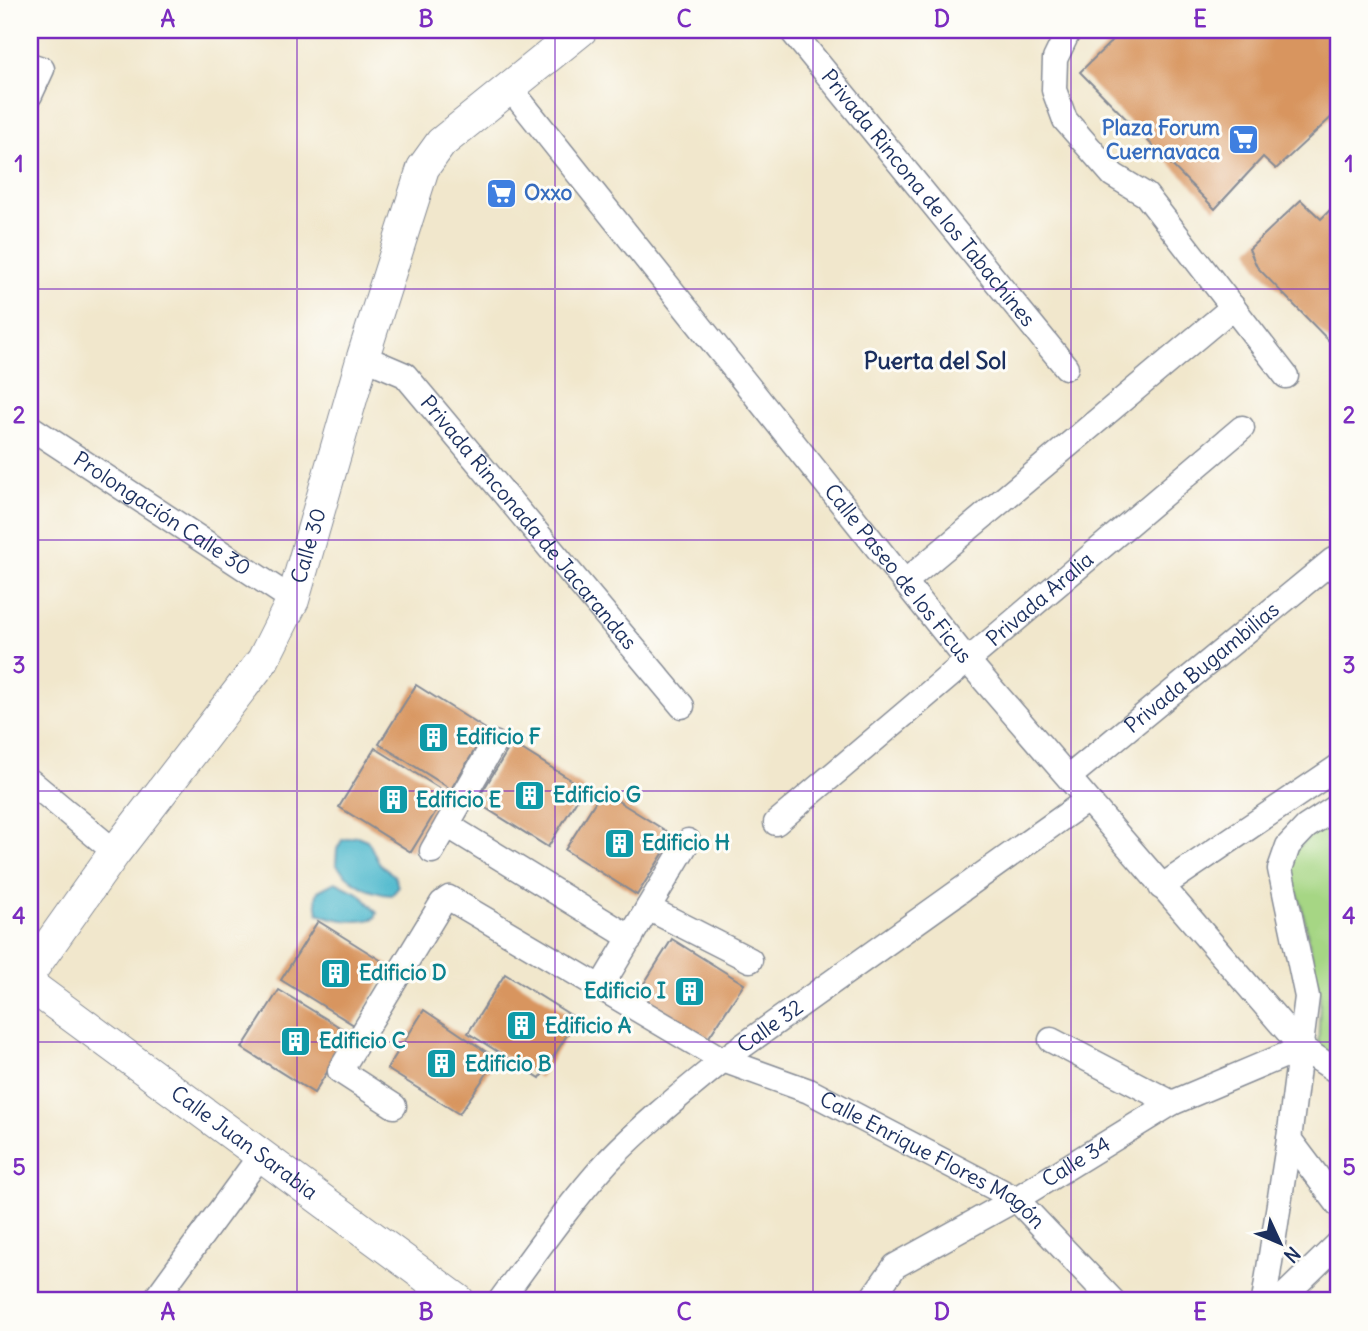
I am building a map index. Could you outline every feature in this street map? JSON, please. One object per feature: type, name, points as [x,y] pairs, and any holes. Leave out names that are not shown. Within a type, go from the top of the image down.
[{"type":"street","name":"Calle 30","points":[[30,972],[115,852],[263,660],[293,600],[363,357],[423,168],[441,143],[581,30]]},
{"type":"street","name":"Privada Rincona de los Tabachines","points":[[791,30],[1066,367]]},
{"type":"street","points":[[1069,30],[1055,59],[1054,90],[1065,120],[1112,175],[1146,195],[1286,376]]},
{"type":"street","points":[[30,65],[42,69],[30,95]]},
{"type":"street","name":"Calle Paseo de los Ficus","points":[[509,87],[967,660],[1302,1048],[1338,1072]]},
{"type":"street","points":[[906,581],[1233,307]]},
{"type":"street","name":"Privada Rinconada de Jacarandas","points":[[363,357],[405,375],[682,706]]},
{"type":"street","name":"Prolongación Calle 30","points":[[30,427],[293,600]]},
{"type":"street","name":"Privada Aralia","points":[[776,823],[1242,428]]},
{"type":"street","name":"Privada Bugambilias","points":[[1069,777],[1333,560]]},
{"type":"street","points":[[432,851],[494,743]]},
{"type":"street","points":[[1161,887],[1338,768]]},
{"type":"street","points":[[30,781],[115,852]]},
{"type":"street","name":"Calle 32","points":[[500,1301],[552,1230],[610,1160],[672,1102],[723,1060],[1087,800]]},
{"type":"street","points":[[1264,1301],[1302,1048],[1307,997],[1280,869],[1288,846],[1306,827],[1338,806]]},
{"type":"street","points":[[447,825],[631,937]]},
{"type":"street","points":[[600,988],[688,841]]},
{"type":"street","name":"Calle Enrique Flores Magón","points":[[394,1106],[340,1071],[442,903],[449,898],[723,1060],[809,1091],[1016,1199],[1113,1301]]},
{"type":"street","points":[[648,908],[751,960]]},
{"type":"street","name":"Calle Juan Sarabia","points":[[30,985],[459,1301]]},
{"type":"street","points":[[1051,1040],[1172,1104]]},
{"type":"street","name":"Calle 34","points":[[870,1301],[895,1266],[1016,1199],[1172,1104],[1302,1048]]},
{"type":"street","points":[[1289,1139],[1338,1204]]},
{"type":"street","points":[[155,1301],[260,1156]]},
{"type":"street","points":[[1279,1301],[1338,1244]]},
{"type":"green space","points":[[1338,810],[1338,1066],[1318,1054],[1320,996],[1301,903],[1289,870],[1295,850]]},
{"type":"water","points":[[357,836],[367,840],[380,863],[394,875],[398,888],[392,895],[361,886],[336,864],[337,849],[342,840]]},
{"type":"water","points":[[335,882],[360,894],[377,913],[375,918],[346,920],[318,913],[318,891]]},
{"type":"building","name":"Plaza Forum Cuernavaca","points":[[1123,30],[1338,30],[1338,111],[1276,169],[1263,157],[1215,209],[1080,72]]},
{"type":"building","points":[[1301,200],[1321,219],[1338,202],[1338,350],[1257,267],[1249,249]]},
{"type":"building","name":"Edificio F","points":[[416,685],[487,730],[451,789],[379,744]]},
{"type":"building","name":"Edificio G","points":[[512,743],[584,788],[548,847],[476,802]]},
{"type":"building","name":"Edificio E","points":[[375,748],[447,793],[411,852],[339,807]]},
{"type":"building","name":"Edificio H","points":[[602,791],[674,836],[637,895],[565,850]]},
{"type":"building","name":"Edificio D","points":[[318,921],[390,966],[354,1025],[281,980]]},
{"type":"building","name":"Edificio I","points":[[672,939],[744,984],[705,1043],[635,998]]},
{"type":"building","name":"Edificio A","points":[[505,974],[577,1019],[540,1078],[468,1033]]},
{"type":"building","name":"Edificio C","points":[[279,990],[351,1034],[314,1093],[242,1048]]},
{"type":"building","name":"Edificio B","points":[[424,1010],[497,1059],[459,1114],[387,1069]]},
{"type":"place","name":"Plaza Forum Cuernavaca","points":[[1243,140]]},
{"type":"place","name":"Oxxo","points":[[501,193]]},
{"type":"place","name":"Edificio F","points":[[433,737]]},
{"type":"place","name":"Edificio G","points":[[530,795]]},
{"type":"place","name":"Edificio E","points":[[393,800]]},
{"type":"place","name":"Edificio H","points":[[619,843]]},
{"type":"place","name":"Edificio D","points":[[336,973]]},
{"type":"place","name":"Edificio I","points":[[689,991]]},
{"type":"place","name":"Edificio A","points":[[522,1026]]},
{"type":"place","name":"Edificio C","points":[[296,1041]]},
{"type":"place","name":"Edificio B","points":[[442,1064]]},
{"type":"district","name":"Puerta del Sol","points":[[935,361]]}]
